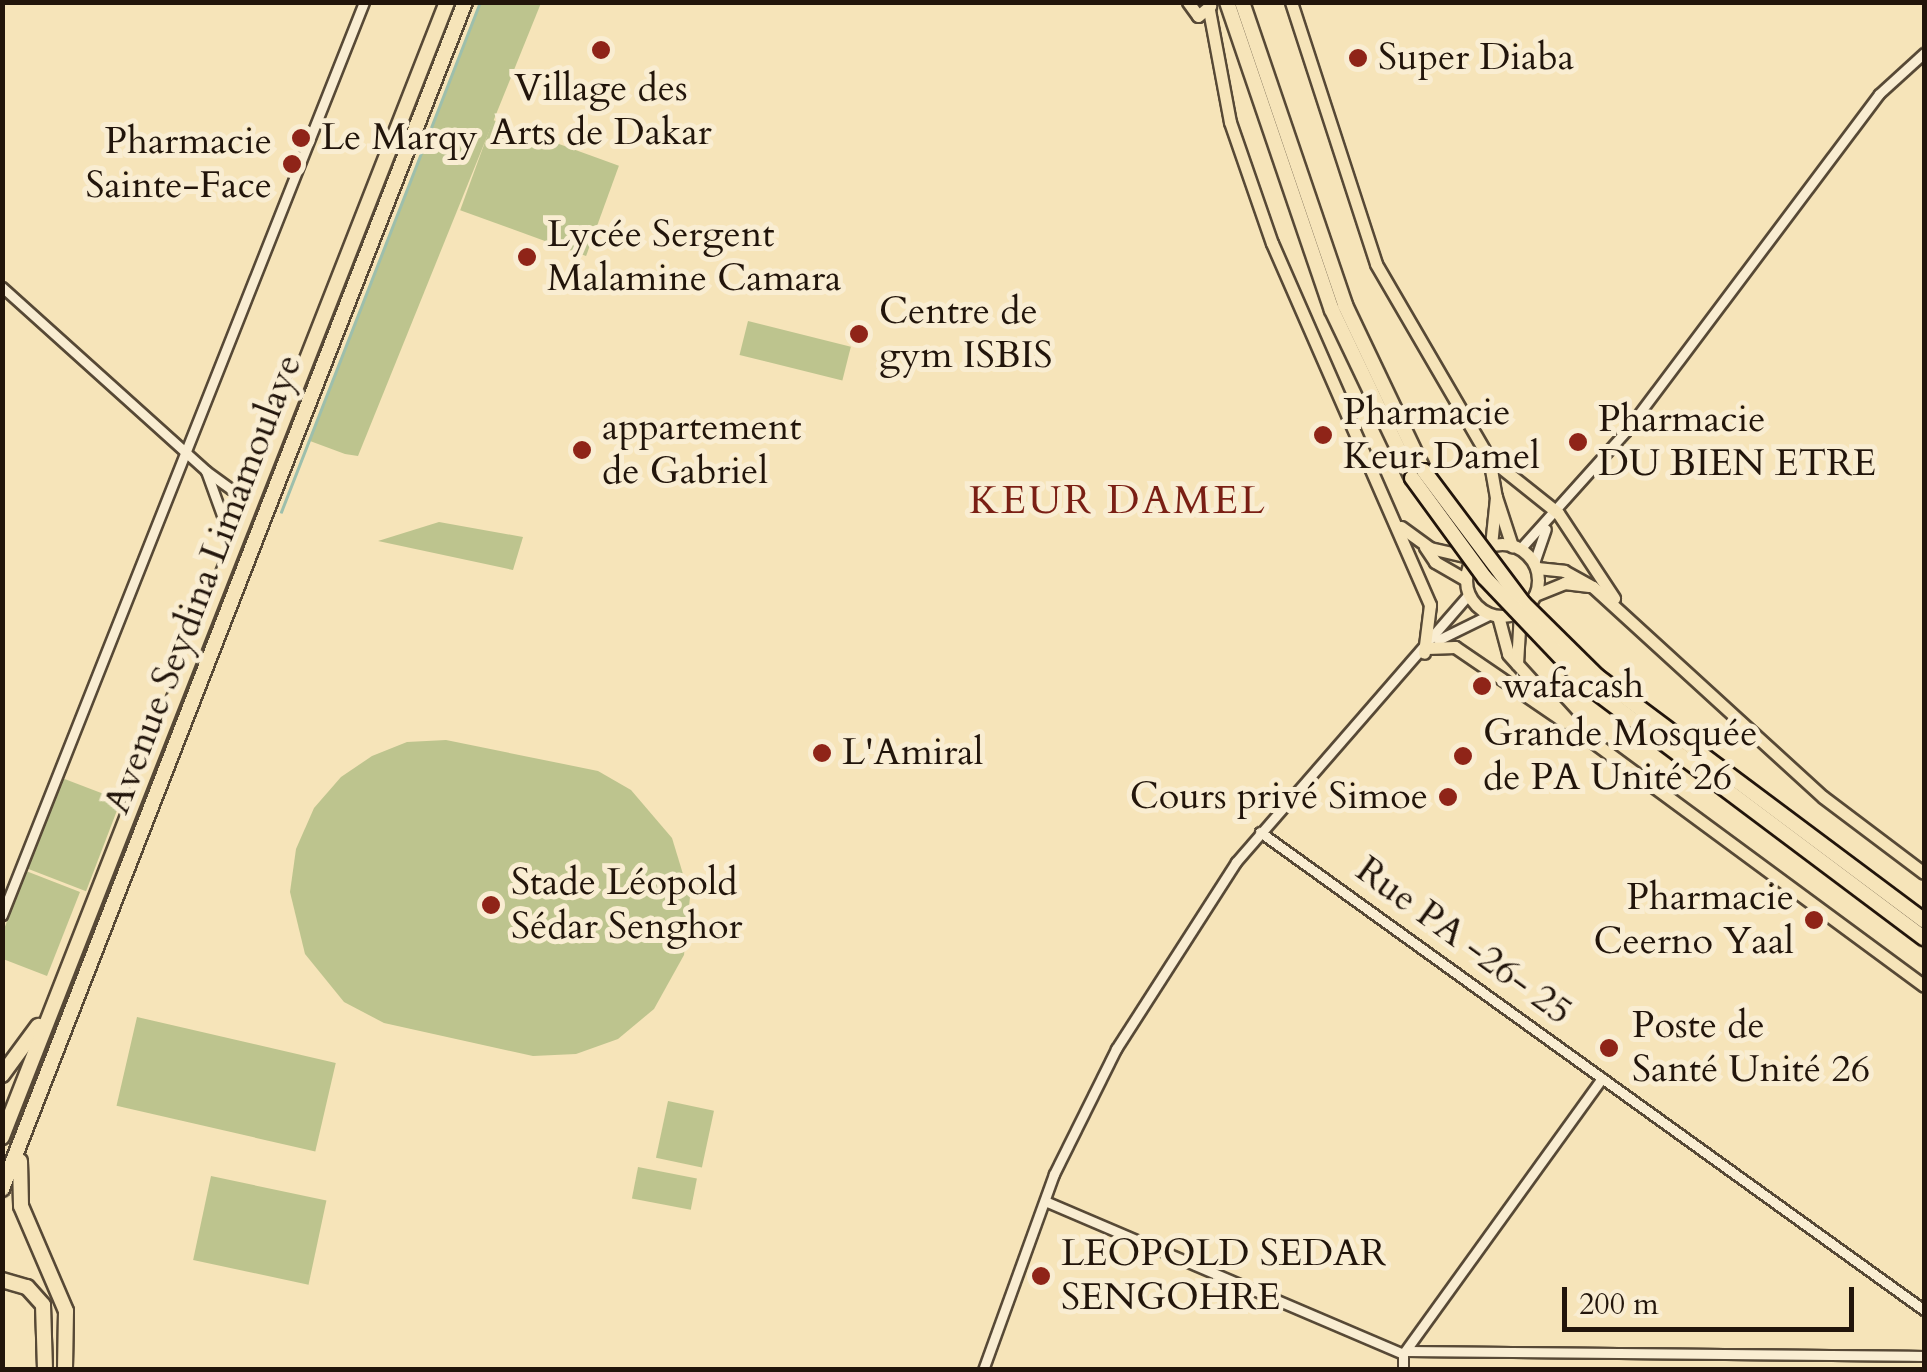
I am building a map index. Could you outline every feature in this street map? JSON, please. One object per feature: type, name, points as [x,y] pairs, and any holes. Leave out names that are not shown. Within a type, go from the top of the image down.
[{"type":"highway","name":"Avenue Seydina Limamoulaye","points":[[2,1137],[447,2]]},
{"type":"highway","name":"Avenue Seydina Limamoulaye","points":[[2,1189],[465,2]]},
{"type":"highway","points":[[1227,2],[1332,310],[1418,475],[1485,578],[1588,686],[1924,938]]},
{"type":"highway","points":[[1242,2],[1345,305],[1418,475],[1524,604],[1597,676],[1924,921]]},
{"type":"highway","points":[[2,1074],[59,991]]},
{"type":"highway","points":[[27,1129],[18,1191],[63,1301],[65,1370]]},
{"type":"highway","points":[[2,1280],[27,1287],[43,1305],[45,1370]]},
{"type":"main road","points":[[1188,2],[1210,39],[1272,243],[1401,527],[1430,605],[1427,648],[1455,648],[1473,657],[1924,986]]},
{"type":"main road","points":[[1291,2],[1376,264],[1434,374],[1489,458],[1555,516],[1621,609]]},
{"type":"main road","points":[[1194,15],[1210,6],[1210,39]]},
{"type":"main road","points":[[1489,458],[1496,497],[1516,548],[1535,566],[1564,571],[1621,609],[1823,797],[1924,873]]},
{"type":"main road","points":[[1492,546],[1496,497]]},
{"type":"main road","points":[[1401,527],[1423,544],[1435,562],[1466,580]]},
{"type":"main road","points":[[1423,544],[1473,558]]},
{"type":"main road","points":[[1516,548],[1492,546],[1473,558],[1466,580],[1469,594],[1494,615],[1502,642],[1577,730]]},
{"type":"main road","points":[[1535,566],[1535,595]]},
{"type":"main road","points":[[1518,664],[1520,612],[1535,595],[1564,583],[1593,587]]},
{"type":"main road","points":[[1494,615],[1520,612]]},
{"type":"street","points":[[2,914],[364,2]]},
{"type":"street","points":[[1516,548],[1555,516],[1854,125],[1924,53]]},
{"type":"street","points":[[2,287],[188,450],[206,472],[231,489],[256,487]]},
{"type":"street","points":[[206,472],[232,546]]},
{"type":"street","points":[[1535,566],[1555,516]]},
{"type":"street","points":[[983,1370],[1047,1202],[1116,1050],[1260,832],[1427,648],[1469,594]]},
{"type":"street","points":[[1427,648],[1494,615]]},
{"type":"street","name":"Rue PA -26- 25","points":[[1260,832],[1924,1310]]},
{"type":"street","points":[[1403,1370],[1404,1352],[1602,1078]]},
{"type":"street","points":[[1047,1202],[1404,1352],[1924,1356]]},
{"type":"green space","points":[[481,3],[541,3],[358,456],[345,454],[310,441]]},
{"type":"green space","points":[[493,120],[619,166],[586,256],[460,210]]},
{"type":"green space","points":[[748,321],[851,347],[842,381],[740,355]]},
{"type":"green space","points":[[439,522],[523,537],[513,570],[378,541]]},
{"type":"green space","name":"Stade Léopold Sédar Senghor","points":[[446,740],[598,771],[631,790],[672,838],[690,897],[684,955],[654,1009],[618,1039],[576,1054],[533,1056],[384,1023],[344,1002],[305,954],[290,892],[296,849],[314,808],[341,777],[372,756],[407,742]]},
{"type":"green space","points":[[62,778],[121,801],[86,891],[27,869]]},
{"type":"green space","points":[[26,871],[80,892],[47,976],[3,959],[3,932]]},
{"type":"green space","points":[[137,1017],[336,1063],[315,1152],[117,1106]]},
{"type":"green space","points":[[668,1101],[714,1111],[702,1168],[656,1158]]},
{"type":"green space","points":[[638,1167],[697,1178],[691,1210],[632,1198]]},
{"type":"green space","points":[[211,1176],[326,1201],[309,1285],[193,1260]]},
{"type":"waterway","points":[[281,512],[480,2]]},
{"type":"place","name":"Village des Arts de Dakar","points":[[601,50]]},
{"type":"place","name":"Super Diaba","points":[[1358,58]]},
{"type":"place","name":"Le Marqy","points":[[301,138]]},
{"type":"place","name":"Pharmacie Sainte-Face","points":[[292,164]]},
{"type":"place","name":"Lycée Sergent Malamine Camara","points":[[527,257]]},
{"type":"place","name":"Centre de gym ISBIS","points":[[859,334]]},
{"type":"place","name":"Pharmacie Keur Damel","points":[[1323,435]]},
{"type":"place","name":"Pharmacie DU BIEN ETRE","points":[[1578,442]]},
{"type":"place","name":"appartement de Gabriel","points":[[582,450]]},
{"type":"place","name":"wafacash","points":[[1482,686]]},
{"type":"place","name":"L'Amiral","points":[[822,753]]},
{"type":"place","name":"Grande Mosquée de PA Unité 26","points":[[1463,756]]},
{"type":"place","name":"Cours privé Simoe","points":[[1448,797]]},
{"type":"place","name":"Stade Léopold Sédar Senghor","points":[[491,905]]},
{"type":"place","name":"Pharmacie Ceerno Yaal","points":[[1814,920]]},
{"type":"place","name":"Poste de Santé Unité 26","points":[[1609,1048]]},
{"type":"place","name":"LEOPOLD SEDAR SENGOHRE","points":[[1041,1276]]},
{"type":"district","name":"KEUR DAMEL","points":[[1118,501]]}]
